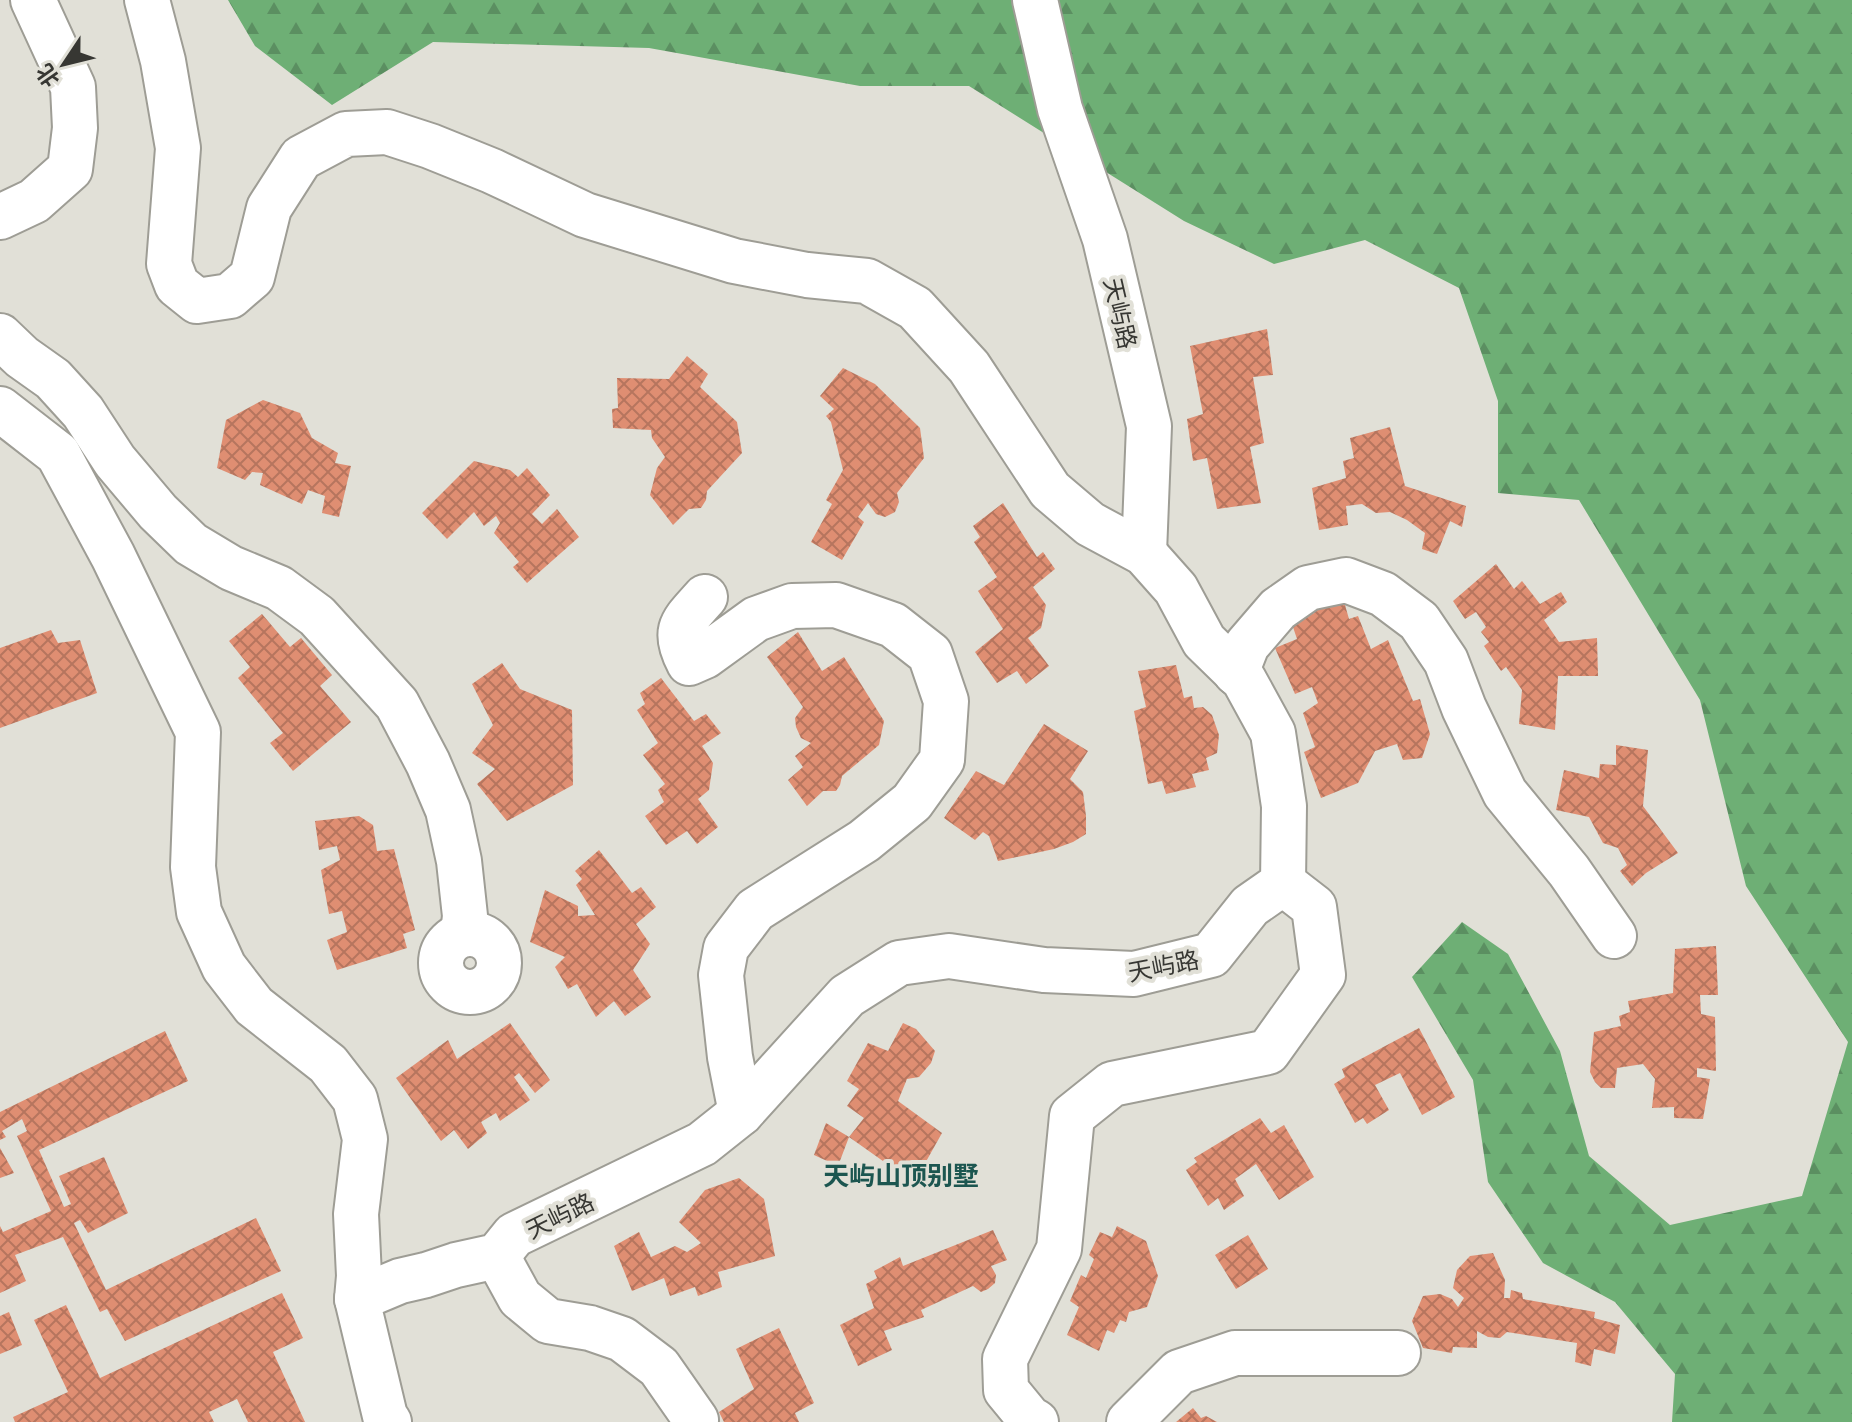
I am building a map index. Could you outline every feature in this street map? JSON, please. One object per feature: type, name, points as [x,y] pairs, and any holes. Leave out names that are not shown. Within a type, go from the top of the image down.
[{"type":"street","points":[[0,217],[34,201],[70,169],[75,128],[73,87],[33,0]]},
{"type":"street","points":[[147,0],[163,61],[178,148],[169,264],[177,285],[197,301],[230,296],[252,277],[269,208],[301,158],[346,134],[387,132],[492,171],[585,215],[734,261],[807,275],[867,281],[915,308],[969,367],[1050,490],[1090,524],[1144,553],[1176,589],[1204,641],[1244,680],[1273,733],[1284,806],[1283,883],[1314,907],[1323,975],[1268,1052],[1112,1084],[1072,1116],[1059,1249],[1005,1359],[1006,1390],[1036,1422]]},
{"type":"street","name":"天屿路","points":[[1035,0],[1060,109],[1105,239],[1149,426],[1144,553]]},
{"type":"street","points":[[0,336],[22,357],[53,379],[83,412],[115,461],[158,512],[191,544],[231,568],[279,588],[317,616],[397,704],[448,810],[459,861],[465,916],[463,934]]},
{"type":"street","points":[[0,409],[58,454],[113,556],[198,732],[193,867],[199,912],[224,967],[254,1006],[328,1064],[355,1099],[365,1139],[356,1214],[357,1299],[389,1422]]},
{"type":"street","points":[[1236,673],[1247,645],[1278,609],[1308,588],[1346,580],[1383,594],[1419,621],[1446,661],[1464,708],[1505,793],[1569,871],[1614,936]]},
{"type":"street","points":[[705,597],[682,624],[681,647],[689,663],[705,656],[756,619],[792,606],[836,605],[893,625],[930,654],[946,701],[942,760],[912,802],[864,841],[755,910],[726,948],[721,975],[730,1057],[741,1113]]},
{"type":"street","name":"天屿路","points":[[497,1256],[514,1235],[702,1144],[741,1113],[847,996],[899,963],[949,956],[1044,970],[1134,974],[1211,955],[1250,906],[1283,883]]},
{"type":"street","points":[[357,1299],[400,1281],[497,1256],[520,1298],[529,1306],[548,1321],[590,1328],[622,1339],[659,1367],[696,1420]]},
{"type":"street","points":[[1129,1422],[1179,1372],[1235,1353],[1398,1353]]},
{"type":"green space","points":[[228,0],[1852,0],[1852,1422],[1672,1422],[1675,1374],[1615,1302],[1543,1263],[1488,1182],[1473,1080],[1412,977],[1462,922],[1508,954],[1560,1051],[1589,1156],[1670,1225],[1802,1196],[1848,1042],[1746,886],[1700,700],[1579,500],[1498,493],[1498,401],[1459,288],[1365,240],[1274,264],[1184,221],[969,86],[860,86],[649,48],[433,42],[332,105],[255,46]]},
{"type":"building","points":[[1267,329],[1273,375],[1253,377],[1264,443],[1250,447],[1261,503],[1217,509],[1207,458],[1193,461],[1187,419],[1203,414],[1190,346]]},
{"type":"building","points":[[687,356],[708,374],[700,387],[737,422],[742,453],[707,491],[701,508],[689,509],[673,525],[650,495],[657,468],[665,457],[652,438],[651,430],[613,428],[612,409],[618,408],[617,378],[669,379]]},
{"type":"building","points":[[843,368],[875,384],[920,428],[924,458],[897,493],[899,502],[895,512],[885,517],[876,514],[868,503],[858,517],[864,522],[842,560],[811,542],[832,504],[826,500],[843,470],[831,422],[826,416],[834,409],[820,396]]},
{"type":"building","points":[[263,400],[300,413],[312,438],[338,453],[335,463],[351,466],[339,517],[322,513],[325,496],[308,490],[302,504],[260,485],[263,473],[252,472],[245,480],[217,468],[226,420]]},
{"type":"building","points":[[1390,427],[1405,486],[1466,506],[1462,527],[1450,521],[1437,554],[1422,549],[1425,533],[1407,520],[1390,512],[1376,513],[1362,504],[1346,506],[1348,525],[1319,530],[1312,488],[1346,478],[1343,461],[1354,458],[1350,438]]},
{"type":"building","points":[[474,461],[510,470],[518,477],[527,468],[550,495],[532,514],[542,524],[557,509],[579,537],[527,583],[513,567],[519,562],[494,533],[500,523],[496,516],[484,526],[474,512],[447,539],[422,513]]},
{"type":"building","points":[[1003,503],[1037,557],[1043,552],[1055,569],[1033,587],[1046,605],[1041,628],[1028,638],[1049,666],[1026,684],[1017,671],[997,683],[975,652],[1003,629],[978,591],[997,577],[974,542],[980,537],[973,526]]},
{"type":"building","points":[[1496,564],[1514,589],[1522,581],[1540,604],[1561,592],[1567,602],[1544,620],[1559,642],[1597,638],[1598,676],[1558,676],[1555,730],[1519,724],[1522,690],[1506,667],[1501,671],[1484,646],[1489,642],[1481,632],[1486,627],[1476,612],[1465,619],[1453,601]]},
{"type":"building","points":[[1341,591],[1349,619],[1358,616],[1371,649],[1388,640],[1413,701],[1420,699],[1430,734],[1422,758],[1403,760],[1397,744],[1375,751],[1358,783],[1321,798],[1304,752],[1315,747],[1303,713],[1318,703],[1312,687],[1295,694],[1275,648],[1297,639],[1292,624],[1314,613],[1313,601]]},
{"type":"building","points":[[262,614],[290,647],[301,638],[332,675],[320,686],[351,722],[293,771],[270,743],[283,733],[238,678],[250,667],[229,641]]},
{"type":"building","points":[[51,630],[58,643],[80,640],[97,693],[0,728],[0,648]]},
{"type":"building","points":[[798,632],[822,671],[844,657],[884,721],[879,745],[842,776],[836,791],[823,791],[807,806],[788,780],[803,767],[795,756],[811,743],[801,738],[796,727],[795,718],[803,707],[767,657]]},
{"type":"building","points":[[502,663],[520,689],[572,710],[573,785],[507,821],[477,784],[495,769],[472,753],[493,725],[472,684]]},
{"type":"building","points":[[1176,665],[1184,698],[1192,696],[1194,708],[1203,707],[1212,715],[1219,735],[1217,753],[1206,758],[1209,770],[1192,774],[1196,787],[1166,794],[1162,781],[1148,784],[1134,711],[1146,707],[1138,671]]},
{"type":"building","points":[[661,678],[694,721],[706,714],[721,733],[702,746],[713,763],[709,790],[698,799],[718,827],[697,844],[687,831],[666,845],[645,816],[664,802],[658,790],[665,784],[643,755],[658,743],[637,710],[645,704],[640,693]]},
{"type":"building","points":[[1044,724],[1088,751],[1070,779],[1083,792],[1086,834],[1054,849],[998,861],[989,836],[983,832],[975,840],[944,818],[976,771],[1004,785]]},
{"type":"building","points":[[1616,745],[1648,750],[1643,806],[1678,853],[1646,873],[1632,886],[1620,871],[1627,865],[1618,848],[1603,843],[1589,817],[1556,810],[1564,770],[1599,778],[1600,764],[1616,765]]},
{"type":"building","points":[[359,816],[373,825],[377,851],[394,849],[415,930],[403,934],[407,948],[337,970],[327,940],[347,932],[342,911],[329,914],[321,870],[340,860],[337,846],[319,850],[315,821]]},
{"type":"building","points":[[599,850],[632,893],[641,887],[656,907],[636,924],[650,944],[633,970],[651,997],[625,1016],[614,1001],[596,1017],[577,984],[568,989],[555,967],[565,957],[530,942],[545,890],[578,906],[578,916],[595,915],[576,885],[582,879],[575,871]]},
{"type":"building","points":[[1716,946],[1718,995],[1700,995],[1701,1014],[1715,1017],[1716,1071],[1697,1068],[1697,1077],[1710,1079],[1703,1119],[1674,1118],[1674,1107],[1652,1108],[1655,1079],[1643,1064],[1617,1068],[1615,1088],[1601,1088],[1590,1072],[1594,1032],[1621,1026],[1619,1016],[1630,1012],[1628,1001],[1673,993],[1675,949]]},
{"type":"building","points":[[510,1023],[550,1080],[535,1093],[519,1073],[514,1077],[530,1100],[500,1121],[496,1113],[481,1122],[487,1133],[468,1149],[454,1130],[441,1141],[396,1078],[448,1040],[457,1059]]},
{"type":"building","points":[[903,1023],[916,1029],[935,1051],[931,1063],[919,1077],[907,1079],[898,1101],[942,1133],[914,1183],[849,1137],[864,1118],[847,1106],[859,1089],[847,1081],[868,1043],[888,1051]]},
{"type":"building","points":[[1419,1028],[1455,1097],[1422,1115],[1400,1073],[1375,1085],[1389,1110],[1367,1124],[1363,1118],[1355,1123],[1334,1084],[1345,1077],[1342,1069]]},
{"type":"building","points":[[165,1031],[188,1081],[39,1150],[64,1207],[71,1204],[59,1176],[104,1157],[128,1213],[88,1233],[80,1220],[74,1223],[106,1290],[256,1218],[281,1271],[125,1341],[107,1309],[100,1312],[63,1237],[15,1255],[26,1281],[0,1293],[0,1226],[3,1232],[51,1211],[17,1136],[27,1131],[22,1119],[2,1131],[6,1137],[0,1140],[0,1112]]},
{"type":"building","points":[[1260,1118],[1271,1133],[1284,1125],[1314,1177],[1279,1200],[1256,1164],[1235,1179],[1244,1196],[1224,1210],[1218,1198],[1208,1206],[1186,1170],[1197,1162],[1194,1158]]},
{"type":"building","points":[[826,1123],[849,1137],[838,1166],[814,1155]]},
{"type":"building","points":[[0,1148],[14,1173],[0,1178]]},
{"type":"building","points":[[739,1178],[764,1199],[775,1256],[718,1272],[722,1287],[698,1296],[695,1287],[670,1296],[664,1278],[632,1291],[614,1246],[639,1232],[651,1257],[675,1246],[687,1252],[701,1243],[679,1222],[705,1190]]},
{"type":"building","points":[[1117,1226],[1146,1241],[1158,1276],[1147,1307],[1129,1312],[1126,1322],[1120,1320],[1114,1333],[1107,1330],[1099,1351],[1067,1335],[1079,1307],[1070,1301],[1081,1275],[1086,1278],[1094,1259],[1089,1255],[1100,1232],[1112,1237]]},
{"type":"building","points":[[993,1230],[1007,1260],[991,1266],[996,1275],[995,1283],[981,1292],[973,1286],[921,1310],[924,1317],[884,1331],[892,1350],[858,1366],[840,1325],[874,1308],[866,1284],[877,1278],[874,1271],[900,1257],[903,1266]]},
{"type":"building","points":[[1248,1235],[1268,1269],[1236,1289],[1215,1255]]},
{"type":"building","points":[[1493,1253],[1505,1280],[1504,1298],[1510,1298],[1511,1290],[1522,1293],[1523,1299],[1595,1312],[1594,1318],[1620,1325],[1615,1354],[1594,1349],[1591,1366],[1575,1362],[1577,1343],[1507,1332],[1500,1338],[1488,1337],[1477,1331],[1477,1348],[1453,1347],[1452,1353],[1423,1348],[1412,1321],[1423,1296],[1440,1294],[1452,1299],[1458,1307],[1464,1298],[1453,1288],[1457,1270],[1470,1256]]},
{"type":"building","points":[[282,1293],[303,1338],[273,1352],[305,1422],[248,1422],[237,1399],[209,1412],[214,1422],[15,1422],[13,1417],[68,1392],[34,1320],[66,1305],[100,1378]]},
{"type":"building","points":[[9,1312],[22,1345],[0,1354],[0,1316]]},
{"type":"building","points":[[779,1328],[814,1403],[795,1413],[799,1422],[724,1422],[719,1412],[754,1389],[736,1349]]},
{"type":"building","points":[[1193,1408],[1201,1418],[1206,1416],[1217,1422],[1176,1422]]},
{"type":"district","name":"天屿山顶别墅","points":[[901,1173]]}]
